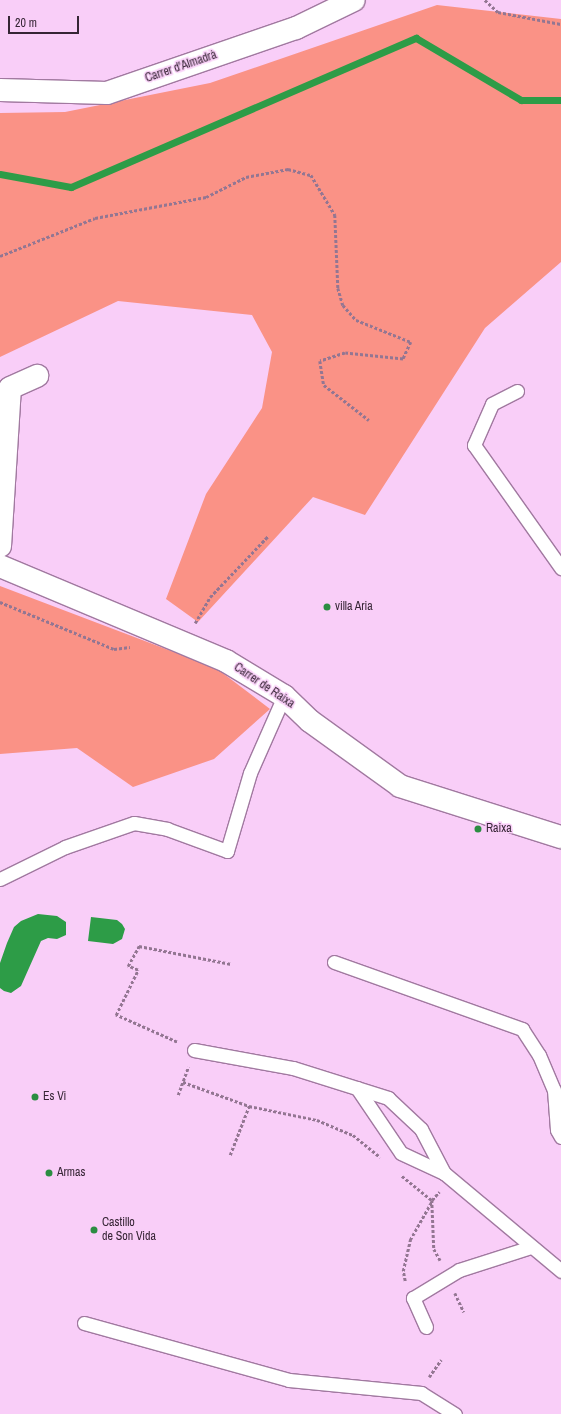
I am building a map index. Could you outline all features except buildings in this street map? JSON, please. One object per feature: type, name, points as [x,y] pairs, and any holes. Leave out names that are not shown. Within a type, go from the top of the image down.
[{"type":"street","name":"Carrer d'Almadrà","points":[[0,90],[107,93],[296,28],[354,0]]},
{"type":"street","points":[[0,546],[10,388],[37,376]]},
{"type":"street","name":"Carrer de Raixa","points":[[0,566],[158,631],[226,661],[284,696],[310,720],[400,786],[561,837]]},
{"type":"lane","points":[[517,391],[492,404],[474,445],[561,568]]},
{"type":"lane","points":[[0,878],[65,847],[134,823],[168,829],[227,851],[250,773],[284,696]]},
{"type":"lane","points":[[334,962],[522,1029],[539,1055],[554,1090],[556,1130],[561,1137]]},
{"type":"lane","points":[[194,1050],[292,1068],[388,1098],[421,1129],[444,1173]]},
{"type":"lane","points":[[357,1088],[401,1153],[444,1173],[561,1271]]},
{"type":"lane","points":[[426,1327],[413,1298],[459,1270],[531,1247]]},
{"type":"lane","points":[[84,1323],[289,1380],[421,1392],[455,1414]]},
{"type":"path","points":[[486,0],[498,12],[561,24]]},
{"type":"path","points":[[0,256],[95,218],[206,197],[246,177],[288,169],[311,175],[335,215],[338,288],[343,305],[356,320],[411,342],[404,359],[345,353],[320,361],[324,385],[369,420]]},
{"type":"path","points":[[194,624],[210,598],[268,536]]},
{"type":"path","points":[[0,602],[114,650],[134,646],[158,631]]},
{"type":"path","points":[[178,1095],[194,1050],[116,1015],[138,970],[128,966],[138,946],[231,964]]},
{"type":"path","points":[[183,1082],[249,1106],[317,1120],[353,1135]]},
{"type":"path","points":[[230,1155],[249,1106]]},
{"type":"path","points":[[405,1281],[403,1271],[410,1240],[432,1200],[434,1249],[441,1262]]},
{"type":"path","points":[[456,1295],[464,1312]]},
{"type":"path","points":[[426,1382],[441,1360]]},
{"type":"shaded area","points":[[437,5],[561,19],[561,262],[485,328],[365,515],[313,497],[198,622],[166,599],[206,494],[262,408],[272,352],[252,315],[118,301],[0,357],[0,113],[65,112],[210,83]]},
{"type":"shaded area","points":[[0,586],[216,668],[270,709],[214,759],[133,787],[77,748],[0,754]]},
{"type":"shaded area","points":[[38,914],[57,916],[66,922],[66,935],[57,939],[48,938],[41,941],[21,986],[11,993],[4,991],[0,988],[0,963],[14,927],[21,921]]},
{"type":"shaded area","points":[[91,917],[117,920],[125,929],[122,939],[113,944],[88,941]]},
{"type":"waterway","points":[[0,174],[71,187],[416,38],[521,100],[561,100]]},
{"type":"place","name":"villa Aria","points":[[327,607]]},
{"type":"place","name":"Raixa","points":[[478,829]]},
{"type":"place","name":"Es Vi","points":[[35,1097]]},
{"type":"place","name":"Armas","points":[[49,1173]]},
{"type":"place","name":"Castillo de Son Vida","points":[[94,1230]]}]
